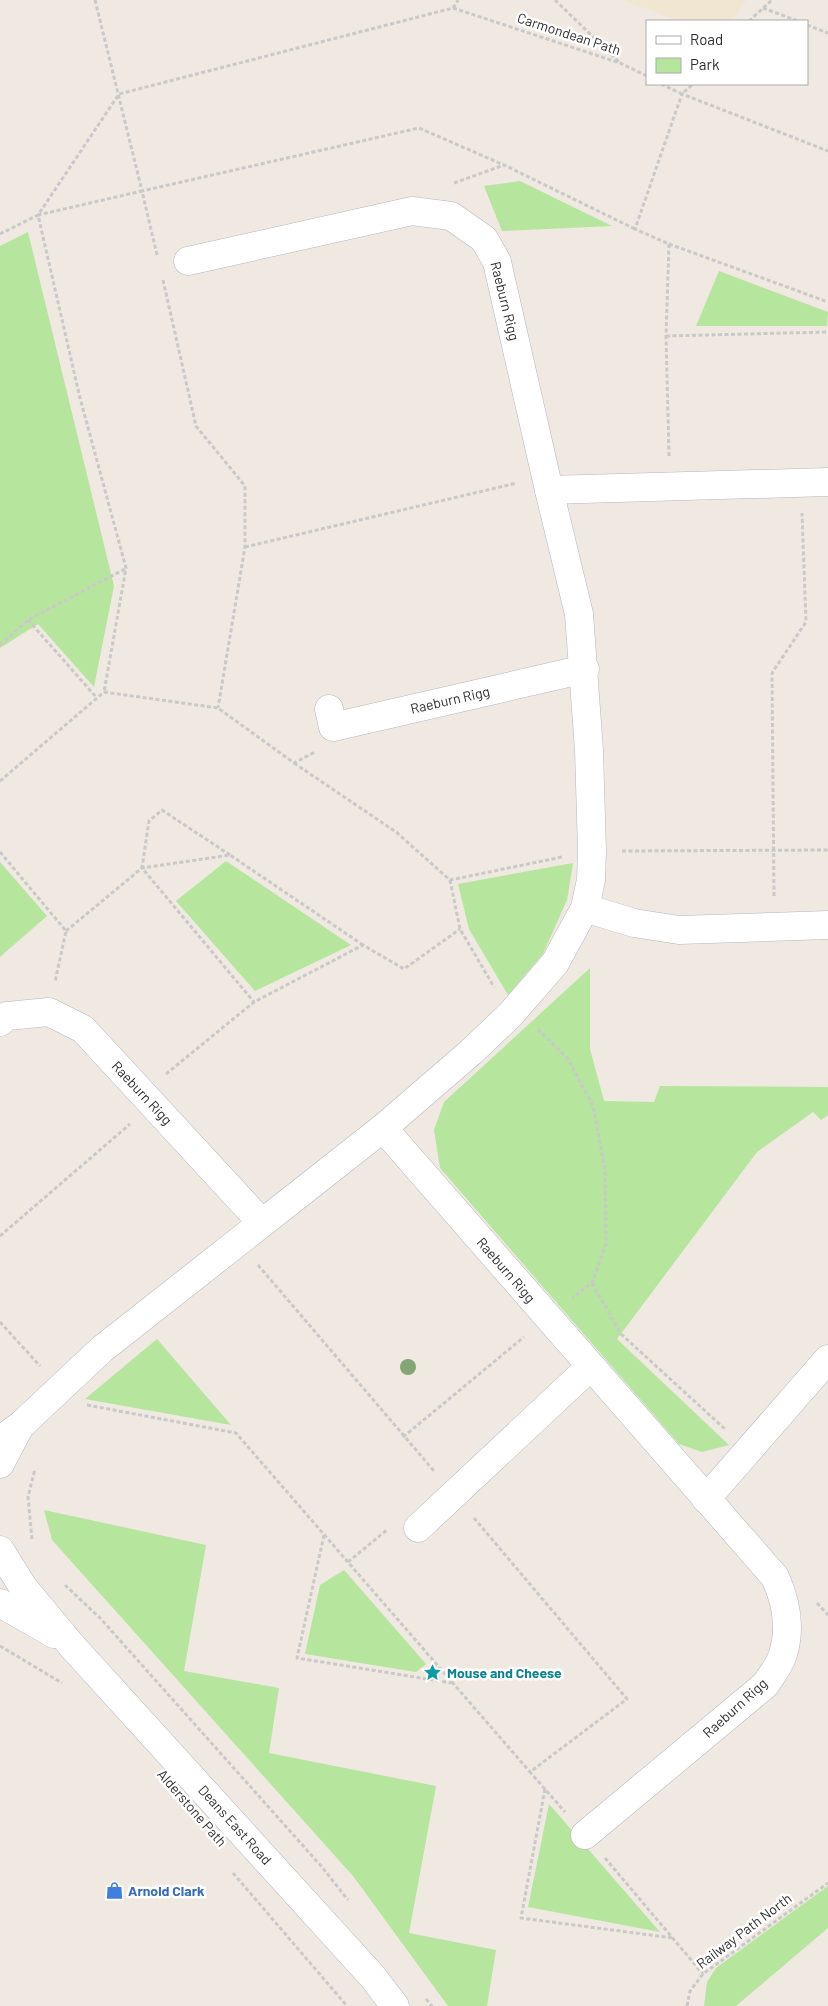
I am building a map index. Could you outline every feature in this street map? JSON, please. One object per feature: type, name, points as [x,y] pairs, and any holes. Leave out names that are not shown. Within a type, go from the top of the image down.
[{"type":"street","name":"Raeburn Rigg","points":[[0,1464],[10,1433],[102,1350],[383,1128],[471,1052],[514,1011],[556,963],[585,908],[591,880],[589,750],[585,669],[579,614],[497,262],[484,239],[451,216],[412,211],[188,261]]},
{"type":"street","points":[[547,483],[670,486],[828,482]]},
{"type":"street","name":"Raeburn Rigg","points":[[331,718],[585,669]]},
{"type":"street","points":[[585,908],[634,923],[679,930],[828,926]]},
{"type":"street","name":"Raeburn Rigg","points":[[49,1012],[83,1029],[262,1223]]},
{"type":"street","points":[[0,1022],[7,1016],[49,1012]]},
{"type":"street","name":"Raeburn Rigg","points":[[383,1128],[775,1577],[783,1595],[787,1620],[783,1655],[765,1685],[585,1835]]},
{"type":"street","points":[[706,1500],[828,1358]]},
{"type":"street","points":[[418,1528],[590,1367]]},
{"type":"street","name":"Deans East Road","points":[[0,1550],[23,1587],[72,1646],[372,1976],[396,2006]]},
{"type":"street","name":"Deans East Road","points":[[0,1603],[72,1646]]},
{"type":"path","points":[[95,0],[160,267],[196,426],[245,486],[245,547],[218,708]]},
{"type":"path","points":[[0,781],[104,692],[126,568],[80,398],[38,215],[118,94],[453,8],[458,0]]},
{"type":"path","points":[[555,0],[620,63]]},
{"type":"path","points":[[750,20],[772,0]]},
{"type":"path","name":"Carmondean Path","points":[[453,8],[620,63],[646,76]]},
{"type":"path","points":[[763,8],[795,20]]},
{"type":"path","points":[[808,24],[828,33]]},
{"type":"path","points":[[663,85],[828,150]]},
{"type":"path","points":[[635,229],[682,94],[692,85]]},
{"type":"path","points":[[0,234],[38,215],[419,128],[504,165],[669,244],[828,302]]},
{"type":"path","points":[[669,244],[666,336],[670,486]]},
{"type":"path","points":[[160,267],[188,261]]},
{"type":"path","points":[[666,336],[828,332]]},
{"type":"path","points":[[245,547],[547,483]]},
{"type":"path","points":[[774,927],[772,673],[806,622],[801,483]]},
{"type":"path","points":[[0,645],[28,620],[126,568]]},
{"type":"path","points":[[28,620],[97,698]]},
{"type":"path","points":[[104,692],[218,708],[294,763],[396,832],[450,880],[460,929],[514,1011],[568,1059],[593,1106],[605,1169],[606,1244],[592,1283],[403,1437]]},
{"type":"path","points":[[294,763],[318,750],[331,718]]},
{"type":"path","points":[[254,1002],[142,868],[149,822],[162,810],[363,945],[404,969],[460,929]]},
{"type":"path","points":[[450,880],[592,851],[828,850]]},
{"type":"path","points":[[0,852],[66,931]]},
{"type":"path","points":[[49,1012],[66,931],[142,868],[230,855]]},
{"type":"path","points":[[0,1236],[254,1002],[363,945]]},
{"type":"path","points":[[238,1241],[626,1698],[530,1772]]},
{"type":"path","points":[[592,1283],[621,1334],[748,1450]]},
{"type":"path","points":[[0,1322],[43,1370]]},
{"type":"path","points":[[84,1405],[236,1433],[585,1835],[703,1974]]},
{"type":"path","points":[[348,1562],[401,1519],[418,1528]]},
{"type":"path","points":[[324,1534],[297,1658],[453,1684]]},
{"type":"path","points":[[0,1646],[63,1684]]},
{"type":"path","points":[[545,1789],[521,1918],[673,1938]]},
{"type":"path","points":[[232,1872],[347,2006]]},
{"type":"path","name":"Railway Path North","points":[[687,2006],[690,1991],[703,1974],[828,1883]]},
{"type":"shaded area","points":[[622,0],[746,0],[733,20],[677,20]]},
{"type":"green space","points":[[520,181],[612,226],[502,231],[484,186]]},
{"type":"green space","points":[[28,232],[114,586],[94,687],[38,624],[0,648],[0,246]]},
{"type":"green space","points":[[719,271],[828,312],[827,326],[696,326]]},
{"type":"green space","points":[[226,861],[351,945],[255,991],[176,901]]},
{"type":"green space","points":[[0,862],[47,916],[0,957]]},
{"type":"green space","points":[[573,863],[567,900],[543,954],[508,995],[469,929],[458,884]]},
{"type":"green space","points":[[590,968],[590,1049],[604,1101],[654,1102],[660,1086],[828,1087],[828,1115],[821,1120],[813,1112],[757,1152],[617,1339],[729,1445],[702,1452],[679,1444],[440,1168],[434,1130],[444,1102]]},
{"type":"green space","points":[[157,1339],[231,1425],[85,1399]]},
{"type":"green space","points":[[44,1510],[206,1545],[184,1671],[279,1688],[269,1753],[436,1786],[409,1933],[496,1950],[487,2006],[448,2006],[353,1876],[52,1540]]},
{"type":"green space","points":[[344,1570],[426,1664],[416,1672],[305,1654],[320,1585]]},
{"type":"green space","points":[[549,1804],[660,1932],[528,1907]]},
{"type":"green space","points":[[828,1886],[828,1928],[736,2006],[704,2006],[707,1982],[716,1968]]},
{"type":"place","name":"Mouse and Cheese","points":[[433,1673]]},
{"type":"place","name":"Arnold Clark","points":[[114,1891]]}]
